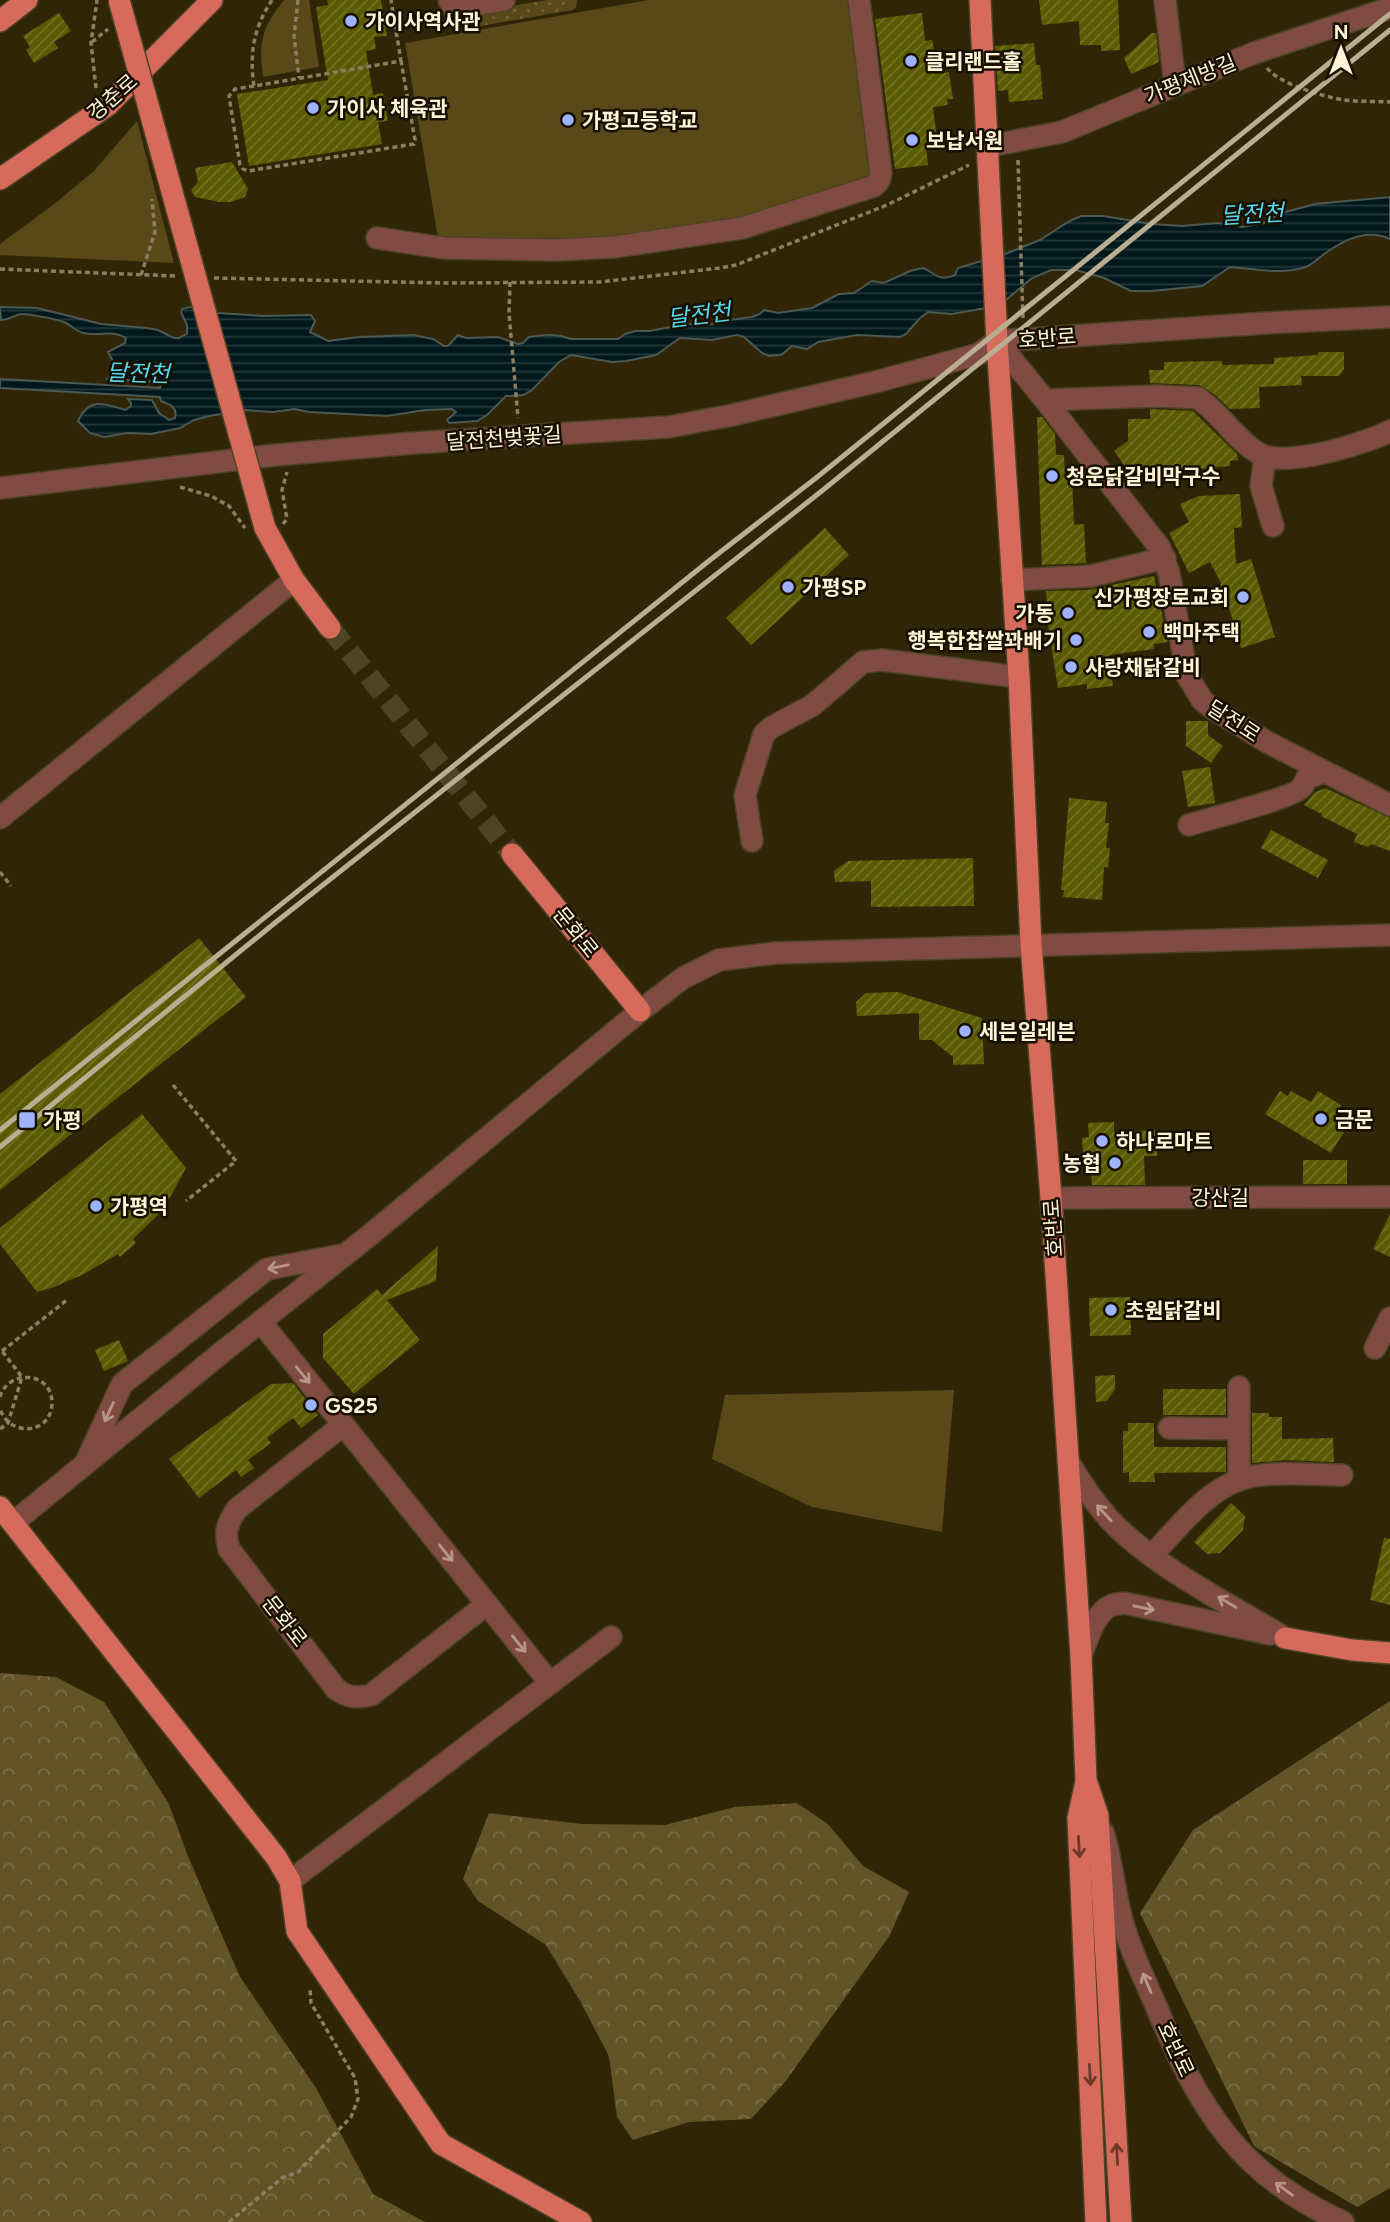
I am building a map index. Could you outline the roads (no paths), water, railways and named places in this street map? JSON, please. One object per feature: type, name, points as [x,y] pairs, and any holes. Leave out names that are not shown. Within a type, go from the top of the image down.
[{"type":"main road","points":[[0,22],[27,0]]},
{"type":"main road","points":[[119,0],[265,528],[294,580],[330,628]]},
{"type":"main road","name":"경춘로","points":[[0,179],[108,105],[212,0]]},
{"type":"main road","points":[[980,0],[997,341]]},
{"type":"main road","name":"호반로","points":[[997,341],[1019,677],[1031,944],[1051,1198],[1081,1656],[1086,1780],[1078,1818],[1097,2222]]},
{"type":"main road","name":"문화로","points":[[512,854],[640,1011]]},
{"type":"main road","points":[[6,1515],[268,1846],[290,1881],[298,1931],[441,2144],[581,2222]]},
{"type":"main road","points":[[1285,1638],[1390,1653]]},
{"type":"main road","name":"호반로","points":[[1086,1780],[1098,1816],[1121,2222]]},
{"type":"street","points":[[449,0],[453,7],[458,8],[504,0]]},
{"type":"street","points":[[377,238],[444,248],[556,250],[615,247],[742,228],[874,186],[881,173],[859,0]]},
{"type":"street","points":[[1165,0],[1175,85]]},
{"type":"street","name":"가평제방길","points":[[989,154],[1062,132],[1254,53],[1390,8]]},
{"type":"street","name":"호반로","points":[[997,341],[1390,317]]},
{"type":"street","name":"달전로","points":[[997,341],[1153,538],[1165,558],[1185,667],[1196,693],[1212,708],[1267,742],[1390,806]]},
{"type":"street","name":"달전천벚꽃길","points":[[0,488],[302,453],[668,427],[875,382],[979,354],[997,341]]},
{"type":"street","points":[[1045,400],[1191,396],[1198,398],[1251,448],[1265,457],[1282,459],[1322,453],[1373,440],[1390,431]]},
{"type":"street","points":[[1265,457],[1261,486],[1273,526]]},
{"type":"street","points":[[1012,580],[1091,576],[1165,558]]},
{"type":"street","points":[[0,818],[294,580]]},
{"type":"street","points":[[752,841],[745,795],[764,734],[813,705],[863,662],[882,660],[1019,677]]},
{"type":"street","points":[[1189,825],[1278,799],[1302,788],[1307,778],[1324,772]]},
{"type":"street","points":[[6,1515],[84,1465],[640,1011],[683,978],[719,960],[775,953],[1390,935]]},
{"type":"street","name":"강산길","points":[[1051,1198],[1390,1197]]},
{"type":"street","points":[[84,1465],[122,1384],[267,1269],[345,1254]]},
{"type":"street","points":[[1375,1348],[1390,1318]]},
{"type":"street","points":[[261,1322],[550,1683]]},
{"type":"street","points":[[1239,1387],[1239,1480]]},
{"type":"street","name":"문화로","points":[[343,1424],[237,1509],[229,1520],[226,1531],[229,1549],[336,1689],[346,1696],[371,1695],[487,1604]]},
{"type":"street","points":[[1169,1428],[1239,1429]]},
{"type":"street","points":[[1068,1461],[1096,1504],[1116,1526],[1152,1555],[1285,1638]]},
{"type":"street","points":[[1152,1555],[1204,1502],[1239,1480],[1266,1474],[1342,1475]]},
{"type":"street","points":[[1081,1656],[1102,1612],[1111,1605],[1124,1604],[1285,1638]]},
{"type":"street","points":[[290,1881],[611,1637]]},
{"type":"street","name":"호반로","points":[[1098,1816],[1110,1854],[1124,1928],[1198,2096],[1236,2148],[1261,2172],[1286,2192],[1343,2222]]},
{"type":"water","name":"달전천","points":[[1390,197],[1390,239],[1372,235],[1356,237],[1332,249],[1309,266],[1297,269],[1268,271],[1230,267],[1202,286],[1151,291],[1131,291],[1104,278],[1076,270],[1051,270],[1032,278],[1006,300],[986,308],[952,314],[928,312],[900,337],[857,335],[818,342],[807,349],[792,346],[781,355],[769,356],[744,337],[737,335],[712,340],[680,338],[656,355],[626,361],[612,362],[571,355],[559,362],[532,390],[523,395],[506,396],[477,421],[449,423],[447,420],[456,412],[452,409],[387,416],[294,409],[273,412],[245,410],[209,416],[180,428],[151,434],[127,433],[104,437],[90,433],[78,421],[93,405],[105,404],[125,410],[131,406],[128,399],[152,400],[159,413],[169,420],[175,418],[175,411],[161,401],[160,397],[0,388],[0,379],[160,388],[161,382],[107,379],[116,367],[108,352],[125,343],[126,338],[121,335],[83,333],[64,322],[30,315],[21,314],[1,320],[0,307],[37,308],[101,324],[158,330],[174,338],[187,334],[187,325],[181,312],[182,309],[190,307],[218,313],[263,316],[311,315],[315,321],[310,332],[328,341],[414,335],[448,346],[458,335],[466,338],[498,337],[518,344],[529,337],[545,335],[570,339],[618,339],[636,331],[686,324],[723,323],[752,317],[764,310],[778,313],[812,308],[839,294],[854,293],[872,281],[884,283],[923,268],[941,277],[949,277],[955,275],[958,268],[1040,240],[1081,216],[1103,216],[1152,224],[1182,226],[1218,223],[1242,227],[1264,223],[1282,213],[1315,204]]},
{"type":"tunnel","points":[[330,628],[512,854]]},
{"type":"railway","points":[[0,1130],[710,560],[816,478],[1390,14]]},
{"type":"railway","points":[[0,1147],[276,922],[823,490],[1390,30]]},
{"type":"place","name":"가이사역사관","points":[[351,21]]},
{"type":"place","name":"클리랜드홀","points":[[911,61]]},
{"type":"place","name":"가이사 체육관","points":[[313,108]]},
{"type":"place","name":"가평고등학교","points":[[568,120]]},
{"type":"place","name":"보납서원","points":[[912,140]]},
{"type":"place","name":"청운닭갈비막구수","points":[[1052,476]]},
{"type":"place","name":"가평SP","points":[[788,587]]},
{"type":"place","name":"신가평장로교회","points":[[1243,597]]},
{"type":"place","name":"가동","points":[[1068,613]]},
{"type":"place","name":"백마주택","points":[[1149,632]]},
{"type":"place","name":"행복한찹쌀꽈배기","points":[[1076,640]]},
{"type":"place","name":"사랑채닭갈비","points":[[1071,667]]},
{"type":"place","name":"세븐일레븐","points":[[965,1031]]},
{"type":"place","name":"금문","points":[[1321,1119]]},
{"type":"place","name":"가평","points":[[27,1120]]},
{"type":"place","name":"하나로마트","points":[[1102,1141]]},
{"type":"place","name":"농협","points":[[1115,1163]]},
{"type":"place","name":"가평역","points":[[96,1206]]},
{"type":"place","name":"초원닭갈비","points":[[1111,1310]]},
{"type":"place","name":"GS25","points":[[311,1405]]}]
